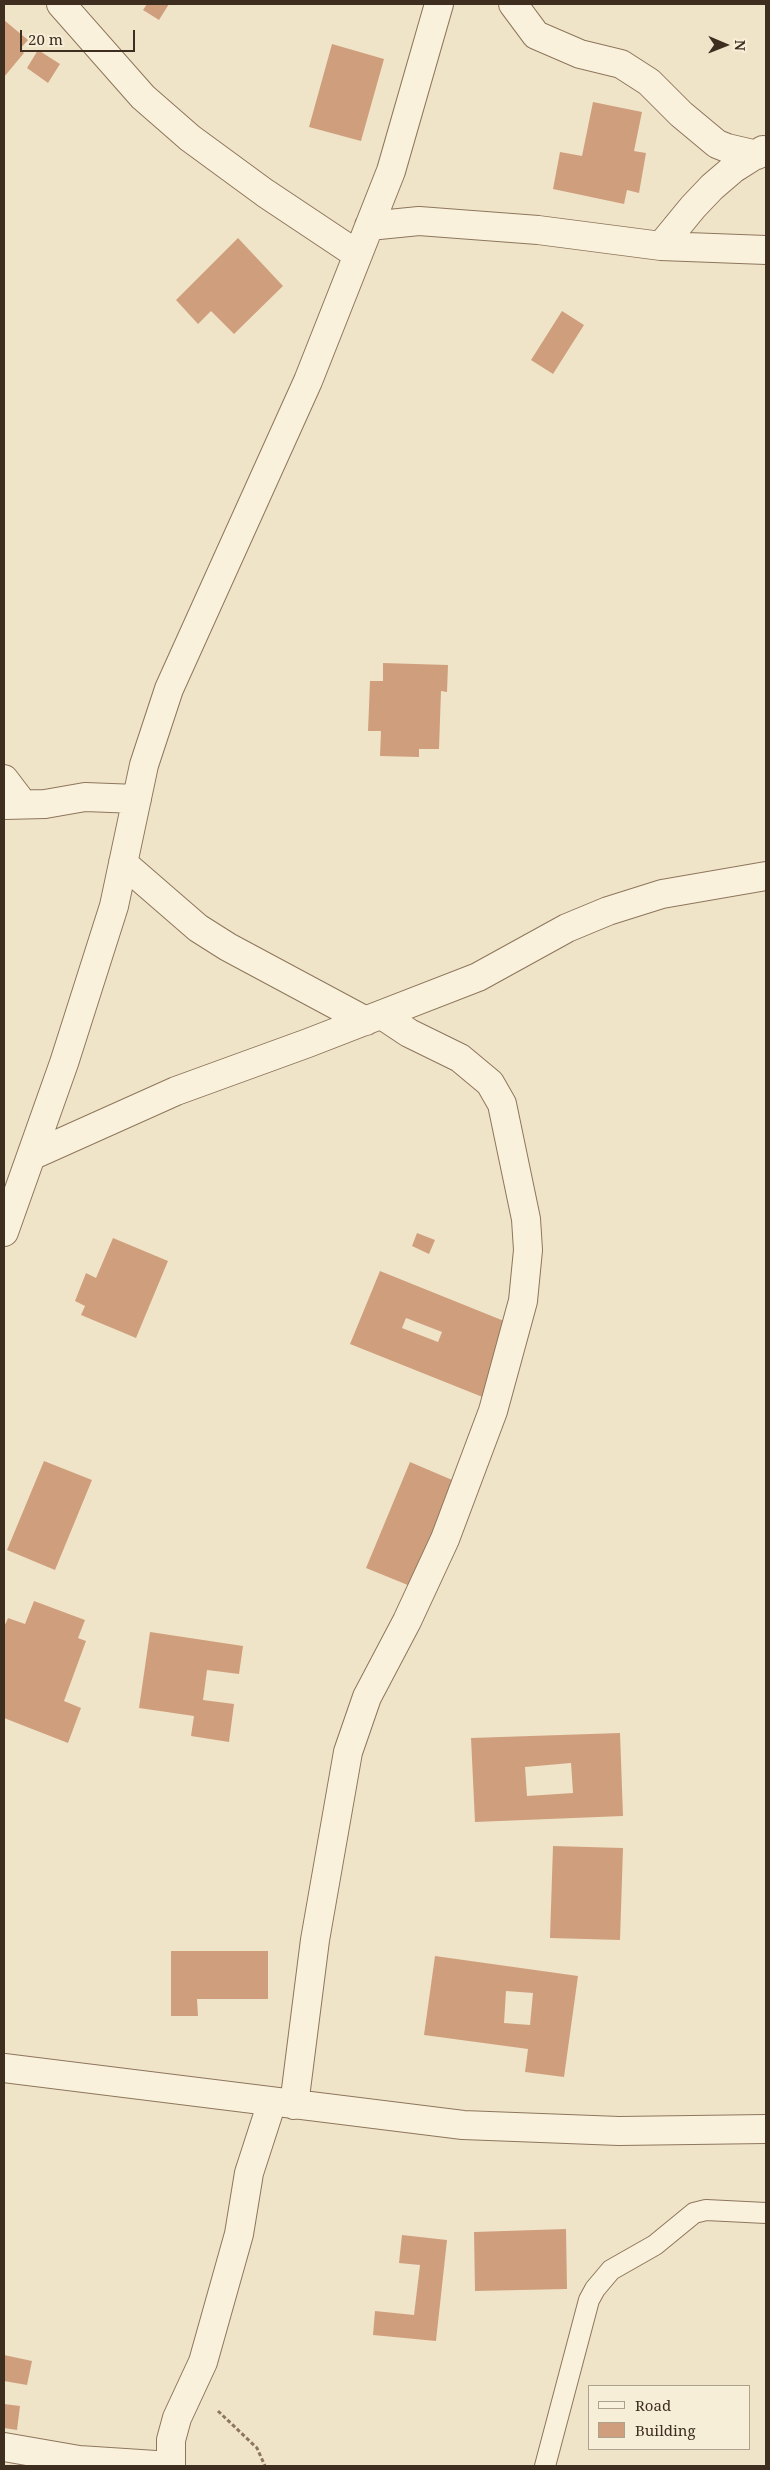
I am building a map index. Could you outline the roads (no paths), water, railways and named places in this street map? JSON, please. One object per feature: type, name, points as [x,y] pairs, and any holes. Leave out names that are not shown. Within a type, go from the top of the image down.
[{"type":"street","points":[[61,4],[143,97],[190,138],[265,193],[358,254]]},
{"type":"street","points":[[4,1232],[10,1197],[31,1156],[64,1063],[114,906],[144,765],[169,688],[308,381],[391,171],[439,4]]},
{"type":"street","points":[[513,4],[536,34],[580,54],[621,64],[649,82],[681,114],[717,144],[727,148],[762,151]]},
{"type":"street","points":[[662,246],[693,207],[712,187],[733,169],[762,151]]},
{"type":"street","points":[[369,226],[419,221],[538,230],[662,246],[766,250]]},
{"type":"street","points":[[4,779],[13,804],[45,804],[85,797],[137,799]]},
{"type":"street","points":[[4,2447],[79,2460],[171,2466],[171,2440],[177,2418],[203,2362],[231,2267],[239,2234],[249,2173],[283,2104],[348,1752],[367,1697],[407,1621],[444,1539],[493,1411],[523,1301],[528,1250],[526,1218],[502,1104],[490,1083],[460,1058],[228,947],[198,928],[123,863]]},
{"type":"street","points":[[31,1156],[176,1091],[374,1018],[478,977],[567,928],[608,911],[662,894],[766,876]]},
{"type":"street","points":[[4,2068],[463,2125],[619,2131],[766,2129]]},
{"type":"lane","points":[[545,2466],[589,2300],[595,2289],[611,2270],[655,2246],[694,2213],[706,2210],[766,2213]]}]
